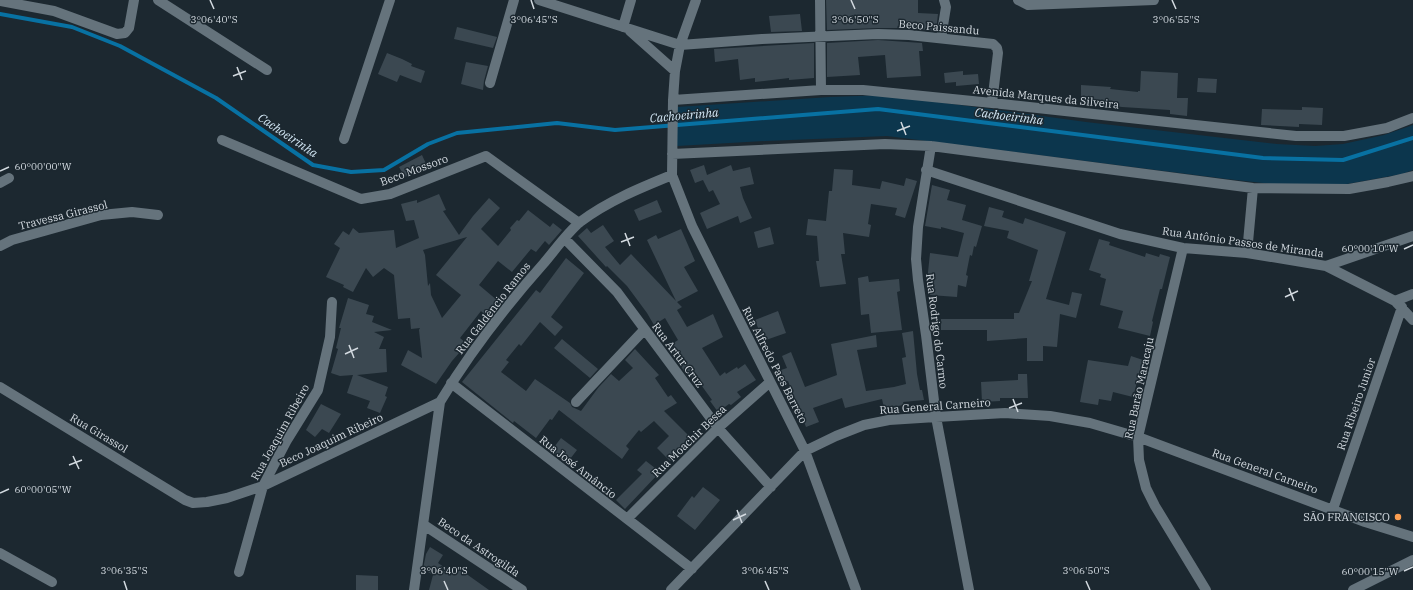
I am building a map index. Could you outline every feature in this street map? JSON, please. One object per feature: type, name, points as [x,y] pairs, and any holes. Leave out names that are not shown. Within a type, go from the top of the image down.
[{"type":"street","points":[[0,1],[54,10],[117,34],[125,33],[130,25],[134,0]]},
{"type":"street","points":[[158,0],[267,70]]},
{"type":"street","points":[[344,139],[390,0]]},
{"type":"street","points":[[490,83],[514,0]]},
{"type":"street","points":[[539,0],[680,44]]},
{"type":"street","points":[[625,27],[631,0]]},
{"type":"street","name":"Rua Alfredo Paes Barreto","points":[[696,0],[680,44],[675,71],[672,175],[692,226],[805,451],[856,590]]},
{"type":"street","points":[[820,0],[821,90]]},
{"type":"street","points":[[941,38],[946,7],[944,0]]},
{"type":"street","points":[[1018,0],[1028,4],[1154,0]]},
{"type":"street","points":[[625,27],[675,71]]},
{"type":"street","name":"Beco Paissandu","points":[[680,44],[878,34],[909,35],[993,44],[998,53],[992,103]]},
{"type":"street","name":"Avenida Marques da Silveira","points":[[673,100],[821,90],[863,90],[1296,136],[1344,136],[1387,128],[1413,118]]},
{"type":"street","name":"Beco Mossoro","points":[[222,140],[361,199],[390,194],[486,156],[579,223]]},
{"type":"street","points":[[672,150],[886,144],[931,146],[1253,188],[1349,189],[1413,176]]},
{"type":"street","name":"Rua Rodrigo do Carmo","points":[[931,146],[918,227],[916,259],[936,417],[969,590]]},
{"type":"street","name":"Rua Antônio Passos de Miranda","points":[[926,170],[1120,234],[1184,248],[1247,253],[1326,266],[1399,304]]},
{"type":"street","name":"Rua Galdêncio Ramos","points":[[414,590],[440,402],[451,383],[481,338],[524,285],[579,223],[601,208],[635,190],[672,175]]},
{"type":"street","points":[[1247,253],[1253,188]]},
{"type":"street","name":"Travessa Girassol","points":[[0,246],[12,240],[101,215],[132,212],[158,215]]},
{"type":"street","points":[[1326,266],[1413,236]]},
{"type":"street","name":"Rua Artur Cruz","points":[[565,239],[617,292],[718,428],[771,487]]},
{"type":"street","name":"Rua Barão Maracaju","points":[[1184,248],[1138,437],[1139,460],[1146,488],[1155,506],[1206,590]]},
{"type":"street","points":[[1413,294],[1399,304],[1413,320]]},
{"type":"street","name":"Rua Joaquim Ribeiro","points":[[239,572],[263,486],[287,440],[318,390],[330,337],[332,302]]},
{"type":"street","name":"Rua Ribeiro Junior","points":[[1333,509],[1399,304]]},
{"type":"street","points":[[576,402],[644,330]]},
{"type":"street","name":"Rua Moachir Bessa","points":[[627,519],[718,428],[770,382]]},
{"type":"street","name":"Rua José Amâncio","points":[[451,383],[692,569]]},
{"type":"street","name":"Rua Girassol","points":[[0,387],[185,500]]},
{"type":"street","name":"Beco Joaquim Ribeiro","points":[[185,500],[193,503],[207,502],[227,498],[263,486],[440,402]]},
{"type":"street","name":"Rua General Carneiro","points":[[671,590],[805,451],[836,436],[864,425],[889,420],[1005,413],[1050,416],[1090,423],[1138,437],[1365,522],[1413,537]]},
{"type":"street","name":"Beco da Astrogilda","points":[[424,525],[522,590]]},
{"type":"street","points":[[0,554],[52,582]]},
{"type":"street","points":[[1353,590],[1413,560]]},
{"type":"shaded area","points":[[885,95],[1086,122],[1277,144],[1315,146],[1343,144],[1384,135],[1413,125],[1413,170],[1402,174],[1347,184],[1281,185],[887,136],[677,146],[677,107]]},
{"type":"building","points":[[826,0],[918,0],[918,13],[938,14],[936,31],[909,28],[827,30]]},
{"type":"building","points":[[800,14],[802,31],[771,32],[769,16]]},
{"type":"building","points":[[457,27],[497,37],[493,48],[454,39]]},
{"type":"building","points":[[878,40],[922,43],[923,51],[919,51],[921,76],[887,78],[885,55],[858,57],[860,75],[827,77],[827,43]]},
{"type":"building","points":[[814,43],[814,78],[789,80],[789,78],[755,82],[755,78],[740,80],[738,59],[715,62],[714,49]]},
{"type":"building","points":[[387,53],[412,64],[411,66],[425,71],[421,83],[400,75],[397,82],[378,74]]},
{"type":"building","points":[[466,62],[488,66],[483,90],[461,84]]},
{"type":"building","points":[[963,71],[963,75],[978,74],[979,84],[956,86],[956,82],[945,83],[944,73]]},
{"type":"building","points":[[1141,71],[1178,73],[1177,98],[1188,98],[1187,116],[1170,114],[1170,110],[1122,107],[1116,106],[1116,104],[1081,101],[1081,85],[1140,91]]},
{"type":"building","points":[[1198,78],[1217,79],[1216,93],[1197,92]]},
{"type":"building","points":[[1302,107],[1323,108],[1322,125],[1299,124],[1299,127],[1261,125],[1262,109],[1302,110]]},
{"type":"building","points":[[422,155],[427,166],[405,177],[399,167]]},
{"type":"building","points":[[704,165],[707,175],[731,165],[733,171],[750,167],[754,184],[740,187],[752,218],[740,223],[738,216],[707,229],[700,213],[720,204],[713,190],[709,192],[703,180],[695,183],[690,170]]},
{"type":"building","points":[[834,169],[853,170],[852,185],[880,189],[882,181],[904,186],[906,178],[917,181],[905,218],[895,215],[897,208],[871,204],[868,224],[871,225],[869,237],[843,233],[845,254],[841,254],[846,284],[820,287],[816,261],[819,261],[817,236],[806,235],[808,219],[826,221],[829,191],[832,191]]},
{"type":"building","points":[[932,185],[950,190],[947,200],[966,205],[962,220],[982,226],[976,247],[974,246],[972,256],[970,255],[966,275],[968,276],[966,287],[958,285],[957,297],[930,295],[931,282],[927,282],[930,253],[958,257],[964,233],[941,227],[941,229],[925,226]]},
{"type":"building","points":[[439,194],[446,210],[443,211],[459,235],[489,198],[500,208],[481,229],[498,246],[511,230],[510,228],[517,220],[519,221],[528,210],[550,227],[553,223],[562,230],[549,245],[545,241],[536,252],[531,249],[512,272],[498,261],[479,285],[498,301],[486,316],[481,311],[460,338],[467,344],[452,361],[436,384],[401,365],[408,350],[422,358],[420,328],[411,329],[410,318],[398,319],[394,275],[384,268],[373,277],[366,268],[353,292],[343,287],[344,285],[326,277],[340,248],[334,244],[343,231],[349,235],[353,228],[359,233],[394,230],[396,248],[419,238],[414,220],[406,221],[401,204],[417,200],[417,203]],"holes":[[[467,237],[436,275],[461,295],[442,318],[431,295],[430,283],[428,286],[425,255],[423,250]]]},
{"type":"building","points":[[657,200],[662,212],[639,221],[634,210]]},
{"type":"building","points":[[989,207],[1004,211],[1002,217],[1023,224],[1025,218],[1066,232],[1046,299],[1069,305],[1072,292],[1082,294],[1076,318],[1060,314],[1057,347],[1043,346],[1043,361],[1027,361],[1027,338],[987,341],[987,330],[941,330],[941,319],[1014,319],[1014,313],[1019,313],[1032,281],[1029,281],[1038,250],[1007,238],[1009,231],[984,226]]},
{"type":"building","points":[[603,225],[614,241],[605,247],[620,265],[631,254],[676,301],[647,240],[656,235],[658,239],[681,229],[695,261],[684,267],[698,291],[677,302],[682,307],[677,310],[687,327],[713,314],[723,337],[702,348],[720,376],[737,367],[738,369],[745,364],[756,380],[737,392],[741,397],[731,405],[729,404],[718,412],[710,401],[712,400],[699,382],[696,385],[687,371],[685,373],[669,346],[678,340],[665,318],[654,325],[627,286],[607,266],[606,267],[578,236],[587,228],[591,233]]},
{"type":"building","points":[[770,227],[774,244],[758,248],[754,232]]},
{"type":"building","points":[[1099,239],[1110,242],[1109,245],[1145,257],[1146,253],[1159,257],[1160,254],[1170,257],[1162,289],[1160,289],[1150,336],[1118,328],[1123,311],[1100,305],[1106,279],[1100,277],[1101,274],[1089,270]]},
{"type":"building","points":[[566,258],[584,273],[551,317],[563,327],[555,336],[540,322],[521,346],[519,344],[506,360],[509,362],[501,372],[526,391],[535,379],[570,403],[572,407],[581,411],[598,388],[611,374],[619,381],[633,368],[625,360],[635,349],[659,375],[655,378],[668,397],[671,395],[677,403],[664,411],[690,437],[678,449],[680,452],[670,461],[657,448],[669,436],[654,421],[641,432],[639,430],[626,446],[629,449],[622,459],[559,410],[552,420],[550,419],[536,438],[514,421],[513,423],[462,382],[536,290],[540,293]]},
{"type":"building","points":[[868,276],[869,282],[899,279],[900,291],[897,292],[902,330],[871,333],[869,314],[861,315],[858,278]]},
{"type":"building","points":[[348,298],[369,305],[366,314],[374,316],[372,322],[392,330],[374,332],[384,337],[379,349],[386,349],[387,372],[357,375],[388,387],[385,396],[387,397],[380,413],[367,408],[370,401],[347,393],[353,375],[340,376],[331,373],[338,349],[336,348],[341,328],[339,328]]},
{"type":"building","points":[[778,311],[786,333],[763,341],[755,320]]},
{"type":"building","points":[[913,331],[917,374],[920,390],[922,390],[924,400],[903,402],[904,405],[884,408],[882,399],[845,408],[842,398],[813,408],[819,422],[806,427],[788,381],[783,383],[778,371],[787,368],[782,356],[791,352],[805,387],[837,375],[831,344],[876,335],[877,347],[857,350],[866,391],[894,387],[906,384],[902,358],[906,357],[902,333]]},
{"type":"building","points":[[562,339],[598,369],[590,378],[554,348]]},
{"type":"building","points":[[1131,356],[1143,360],[1133,397],[1113,392],[1111,401],[1099,399],[1098,405],[1080,402],[1088,360],[1128,366]]},
{"type":"building","points":[[1018,374],[1027,374],[1028,398],[1000,398],[1000,401],[982,402],[981,382],[1018,380]]},
{"type":"building","points":[[321,404],[341,414],[329,433],[322,429],[315,437],[306,430]]},
{"type":"building","points":[[561,438],[577,450],[567,463],[551,451]]},
{"type":"building","points":[[646,461],[660,472],[625,509],[616,500],[642,474],[637,470]]},
{"type":"building","points":[[703,487],[720,500],[695,530],[677,516],[692,496],[694,498]]},
{"type":"building","points":[[430,547],[443,555],[438,563],[454,574],[458,568],[489,590],[429,590],[433,575],[423,569],[426,554]]},
{"type":"building","points":[[356,575],[378,576],[378,590],[356,590]]},
{"type":"waterway","name":"Cachoeirinha","points":[[0,14],[72,27],[120,46],[216,98],[313,165],[351,172],[384,170],[428,144],[457,133],[557,123],[615,130],[878,109],[1263,158],[1343,160],[1413,138]]},
{"type":"place","name":"SÃO FRANCISCO","points":[[1398,517]]}]
